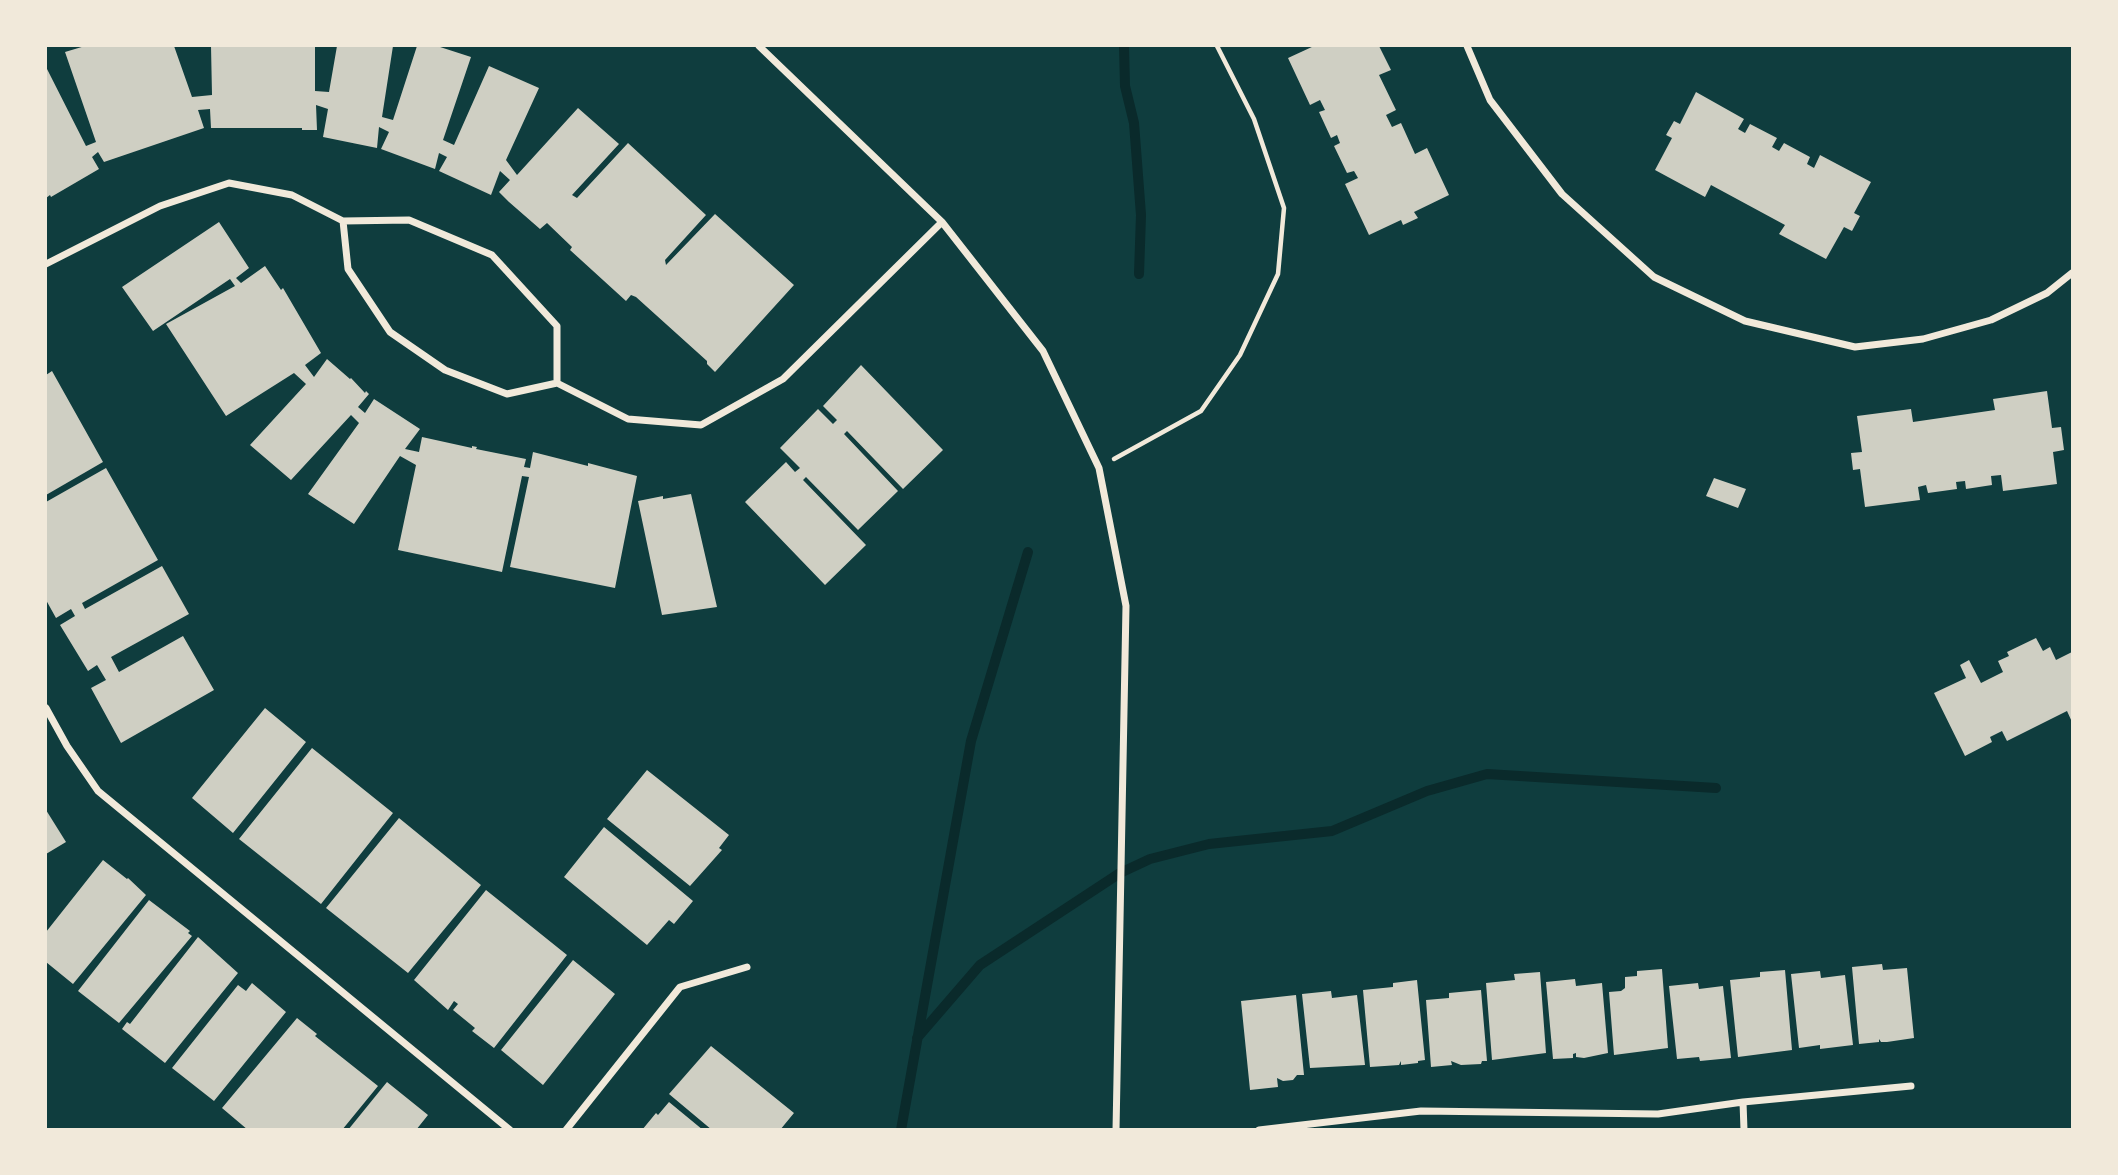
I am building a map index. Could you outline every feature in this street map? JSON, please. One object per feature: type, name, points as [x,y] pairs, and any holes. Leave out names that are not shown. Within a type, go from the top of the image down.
[{"type":"street","points":[[759,46],[942,222],[1043,351],[1099,468],[1126,606],[1116,1129]]},
{"type":"street","points":[[1467,46],[1490,100],[1562,194],[1654,277],[1745,321],[1855,348],[1923,339],[1991,320],[2047,293],[2073,273]]},
{"type":"street","points":[[46,264],[160,206],[229,183],[292,195],[343,221],[409,219],[492,255],[557,326],[558,383]]},
{"type":"street","points":[[343,221],[348,269],[390,332],[445,370],[507,394],[558,383],[628,419],[701,425],[783,379],[942,222]]},
{"type":"street","points":[[46,708],[67,746],[98,791],[510,1129]]},
{"type":"street","points":[[566,1129],[680,987],[747,967]]},
{"type":"street","points":[[1259,1129],[1421,1111],[1658,1114],[1743,1102],[1911,1086]]},
{"type":"street","points":[[1743,1102],[1744,1129]]},
{"type":"street","points":[[1367,1119],[1368,1129]]},
{"type":"path","points":[[1099,468],[1144,440],[1201,411],[1240,355],[1278,274],[1284,208],[1254,119],[1217,46]]},
{"type":"building","points":[[85,46],[174,46],[192,97],[212,95],[211,46],[315,46],[315,91],[329,92],[337,46],[393,46],[382,117],[393,120],[417,46],[437,46],[471,57],[443,140],[454,145],[489,66],[539,88],[506,160],[517,175],[578,108],[619,144],[572,195],[577,198],[628,143],[706,215],[665,260],[666,265],[715,214],[794,285],[715,372],[707,361],[636,297],[631,295],[626,301],[570,250],[572,247],[547,223],[540,229],[509,202],[499,192],[510,180],[500,171],[491,195],[439,171],[447,157],[439,153],[435,169],[381,149],[389,132],[379,127],[377,148],[323,137],[328,109],[316,105],[317,130],[211,128],[210,109],[198,110],[204,128],[104,162],[98,152],[92,157],[99,169],[46,198],[46,67],[86,146],[96,142],[65,52]]},
{"type":"building","points":[[1314,46],[1379,46],[1391,70],[1379,75],[1396,110],[1386,115],[1392,127],[1401,123],[1415,154],[1427,148],[1449,195],[1414,212],[1418,218],[1403,225],[1401,220],[1369,235],[1345,184],[1358,178],[1354,171],[1347,173],[1334,146],[1340,143],[1337,135],[1331,138],[1319,112],[1325,110],[1320,100],[1310,105],[1288,58]]},
{"type":"building","points":[[1696,92],[1744,119],[1738,129],[1745,133],[1750,124],[1777,138],[1772,147],[1779,151],[1784,143],[1810,157],[1807,164],[1814,168],[1820,155],[1871,182],[1854,213],[1860,216],[1852,231],[1844,227],[1826,259],[1779,234],[1785,225],[1711,185],[1705,197],[1655,170],[1672,138],[1666,135],[1674,121],[1680,124]]},
{"type":"building","points":[[219,222],[249,268],[236,278],[241,283],[265,266],[281,290],[283,288],[321,353],[305,365],[314,377],[327,359],[369,394],[358,407],[365,413],[374,399],[420,429],[405,449],[419,452],[422,437],[526,459],[524,467],[530,468],[533,452],[637,476],[615,588],[510,567],[529,477],[522,476],[502,572],[398,550],[416,465],[400,456],[354,524],[308,494],[359,423],[351,415],[291,480],[250,445],[306,384],[294,373],[226,416],[166,324],[235,286],[230,279],[153,331],[122,287]]},
{"type":"building","points":[[861,365],[943,450],[903,489],[847,431],[844,434],[898,491],[858,530],[806,477],[803,480],[866,545],[825,585],[745,502],[786,462],[795,472],[800,468],[780,448],[818,409],[833,424],[837,420],[823,406]]},
{"type":"building","points":[[52,371],[103,462],[46,495],[46,375]]},
{"type":"building","points":[[2047,391],[2052,428],[2061,427],[2064,450],[2053,452],[2057,484],[2003,491],[2001,475],[1991,476],[1992,485],[1966,489],[1965,481],[1956,482],[1957,489],[1928,493],[1926,485],[1918,487],[1920,500],[1865,507],[1860,469],[1853,470],[1851,453],[1862,452],[1857,416],[1911,409],[1913,422],[1995,410],[1993,399]]},
{"type":"building","points":[[106,468],[158,560],[82,603],[85,609],[162,566],[189,614],[111,657],[119,672],[183,636],[214,690],[121,743],[91,688],[106,680],[97,665],[88,671],[60,625],[75,616],[71,609],[56,618],[46,600],[46,502]]},
{"type":"building","points":[[1714,478],[1746,489],[1738,508],[1706,496]]},
{"type":"building","points":[[691,494],[717,607],[662,615],[638,501]]},
{"type":"building","points":[[2036,638],[2043,651],[2050,647],[2056,660],[2072,652],[2072,722],[2067,711],[2007,741],[2002,731],[1990,737],[1992,742],[1965,756],[1934,693],[1966,678],[1960,665],[1969,660],[1981,683],[2003,672],[1998,661],[2009,656],[2007,652]]},
{"type":"building","points":[[265,708],[306,742],[233,833],[192,798]]},
{"type":"building","points":[[312,748],[393,813],[321,904],[239,839]]},
{"type":"building","points":[[647,770],[729,835],[719,848],[722,850],[690,886],[607,819]]},
{"type":"building","points":[[46,810],[66,842],[46,854]]},
{"type":"building","points":[[399,818],[481,885],[408,973],[326,908]]},
{"type":"building","points":[[604,827],[693,901],[674,924],[669,920],[647,945],[564,877]]},
{"type":"building","points":[[103,860],[146,895],[73,984],[46,962],[46,932]]},
{"type":"building","points":[[486,890],[567,955],[494,1048],[472,1031],[475,1028],[453,1010],[458,1004],[454,1001],[448,1010],[414,980]]},
{"type":"building","points":[[149,900],[190,931],[188,933],[192,936],[119,1023],[78,991]]},
{"type":"building","points":[[198,937],[238,973],[165,1063],[122,1029],[127,1022],[130,1024]]},
{"type":"building","points":[[573,960],[615,994],[543,1085],[501,1050]]},
{"type":"building","points":[[1882,964],[1883,970],[1907,968],[1914,1038],[1887,1042],[1881,1042],[1879,1039],[1879,1042],[1859,1044],[1852,967]]},
{"type":"building","points":[[1662,969],[1668,1048],[1614,1055],[1609,992],[1625,988],[1625,977],[1637,976],[1637,971]]},
{"type":"building","points":[[1785,970],[1792,1050],[1738,1057],[1730,980],[1760,977],[1760,972]]},
{"type":"building","points":[[1820,971],[1821,978],[1845,975],[1853,1045],[1820,1049],[1820,1045],[1799,1048],[1791,974]]},
{"type":"building","points":[[1540,972],[1546,1053],[1492,1060],[1486,983],[1515,980],[1514,974]]},
{"type":"building","points":[[1575,979],[1576,986],[1602,983],[1608,1053],[1584,1058],[1576,1057],[1576,1053],[1573,1058],[1553,1059],[1546,982]]},
{"type":"building","points":[[1417,980],[1425,1060],[1370,1067],[1363,990],[1393,987],[1393,983]]},
{"type":"building","points":[[252,983],[286,1012],[214,1101],[172,1068],[238,985],[246,991]]},
{"type":"building","points":[[1698,983],[1699,989],[1723,986],[1731,1058],[1700,1061],[1699,1057],[1677,1059],[1669,986]]},
{"type":"building","points":[[1481,990],[1487,1061],[1461,1065],[1451,1061],[1452,1065],[1431,1067],[1426,1000],[1449,998],[1449,993]]},
{"type":"building","points":[[1331,991],[1332,998],[1357,995],[1365,1065],[1310,1068],[1302,994]]},
{"type":"building","points":[[1296,995],[1304,1075],[1297,1075],[1293,1080],[1283,1081],[1277,1078],[1278,1087],[1250,1090],[1241,1001]]},
{"type":"building","points":[[297,1018],[317,1034],[315,1036],[378,1086],[342,1130],[248,1130],[222,1108]]},
{"type":"building","points":[[711,1046],[794,1113],[780,1130],[712,1130],[669,1094]]},
{"type":"building","points":[[387,1082],[428,1115],[416,1130],[348,1130]]},
{"type":"building","points":[[669,1102],[703,1130],[642,1130]]},
{"type":"waterway","points":[[1124,46],[1125,86],[1134,123],[1141,215],[1139,274]]},
{"type":"waterway","points":[[901,1130],[971,741],[1028,552]]},
{"type":"waterway","points":[[917,1038],[980,965],[1120,873],[1150,859],[1209,844],[1332,831],[1427,791],[1487,774],[1716,788]]}]
